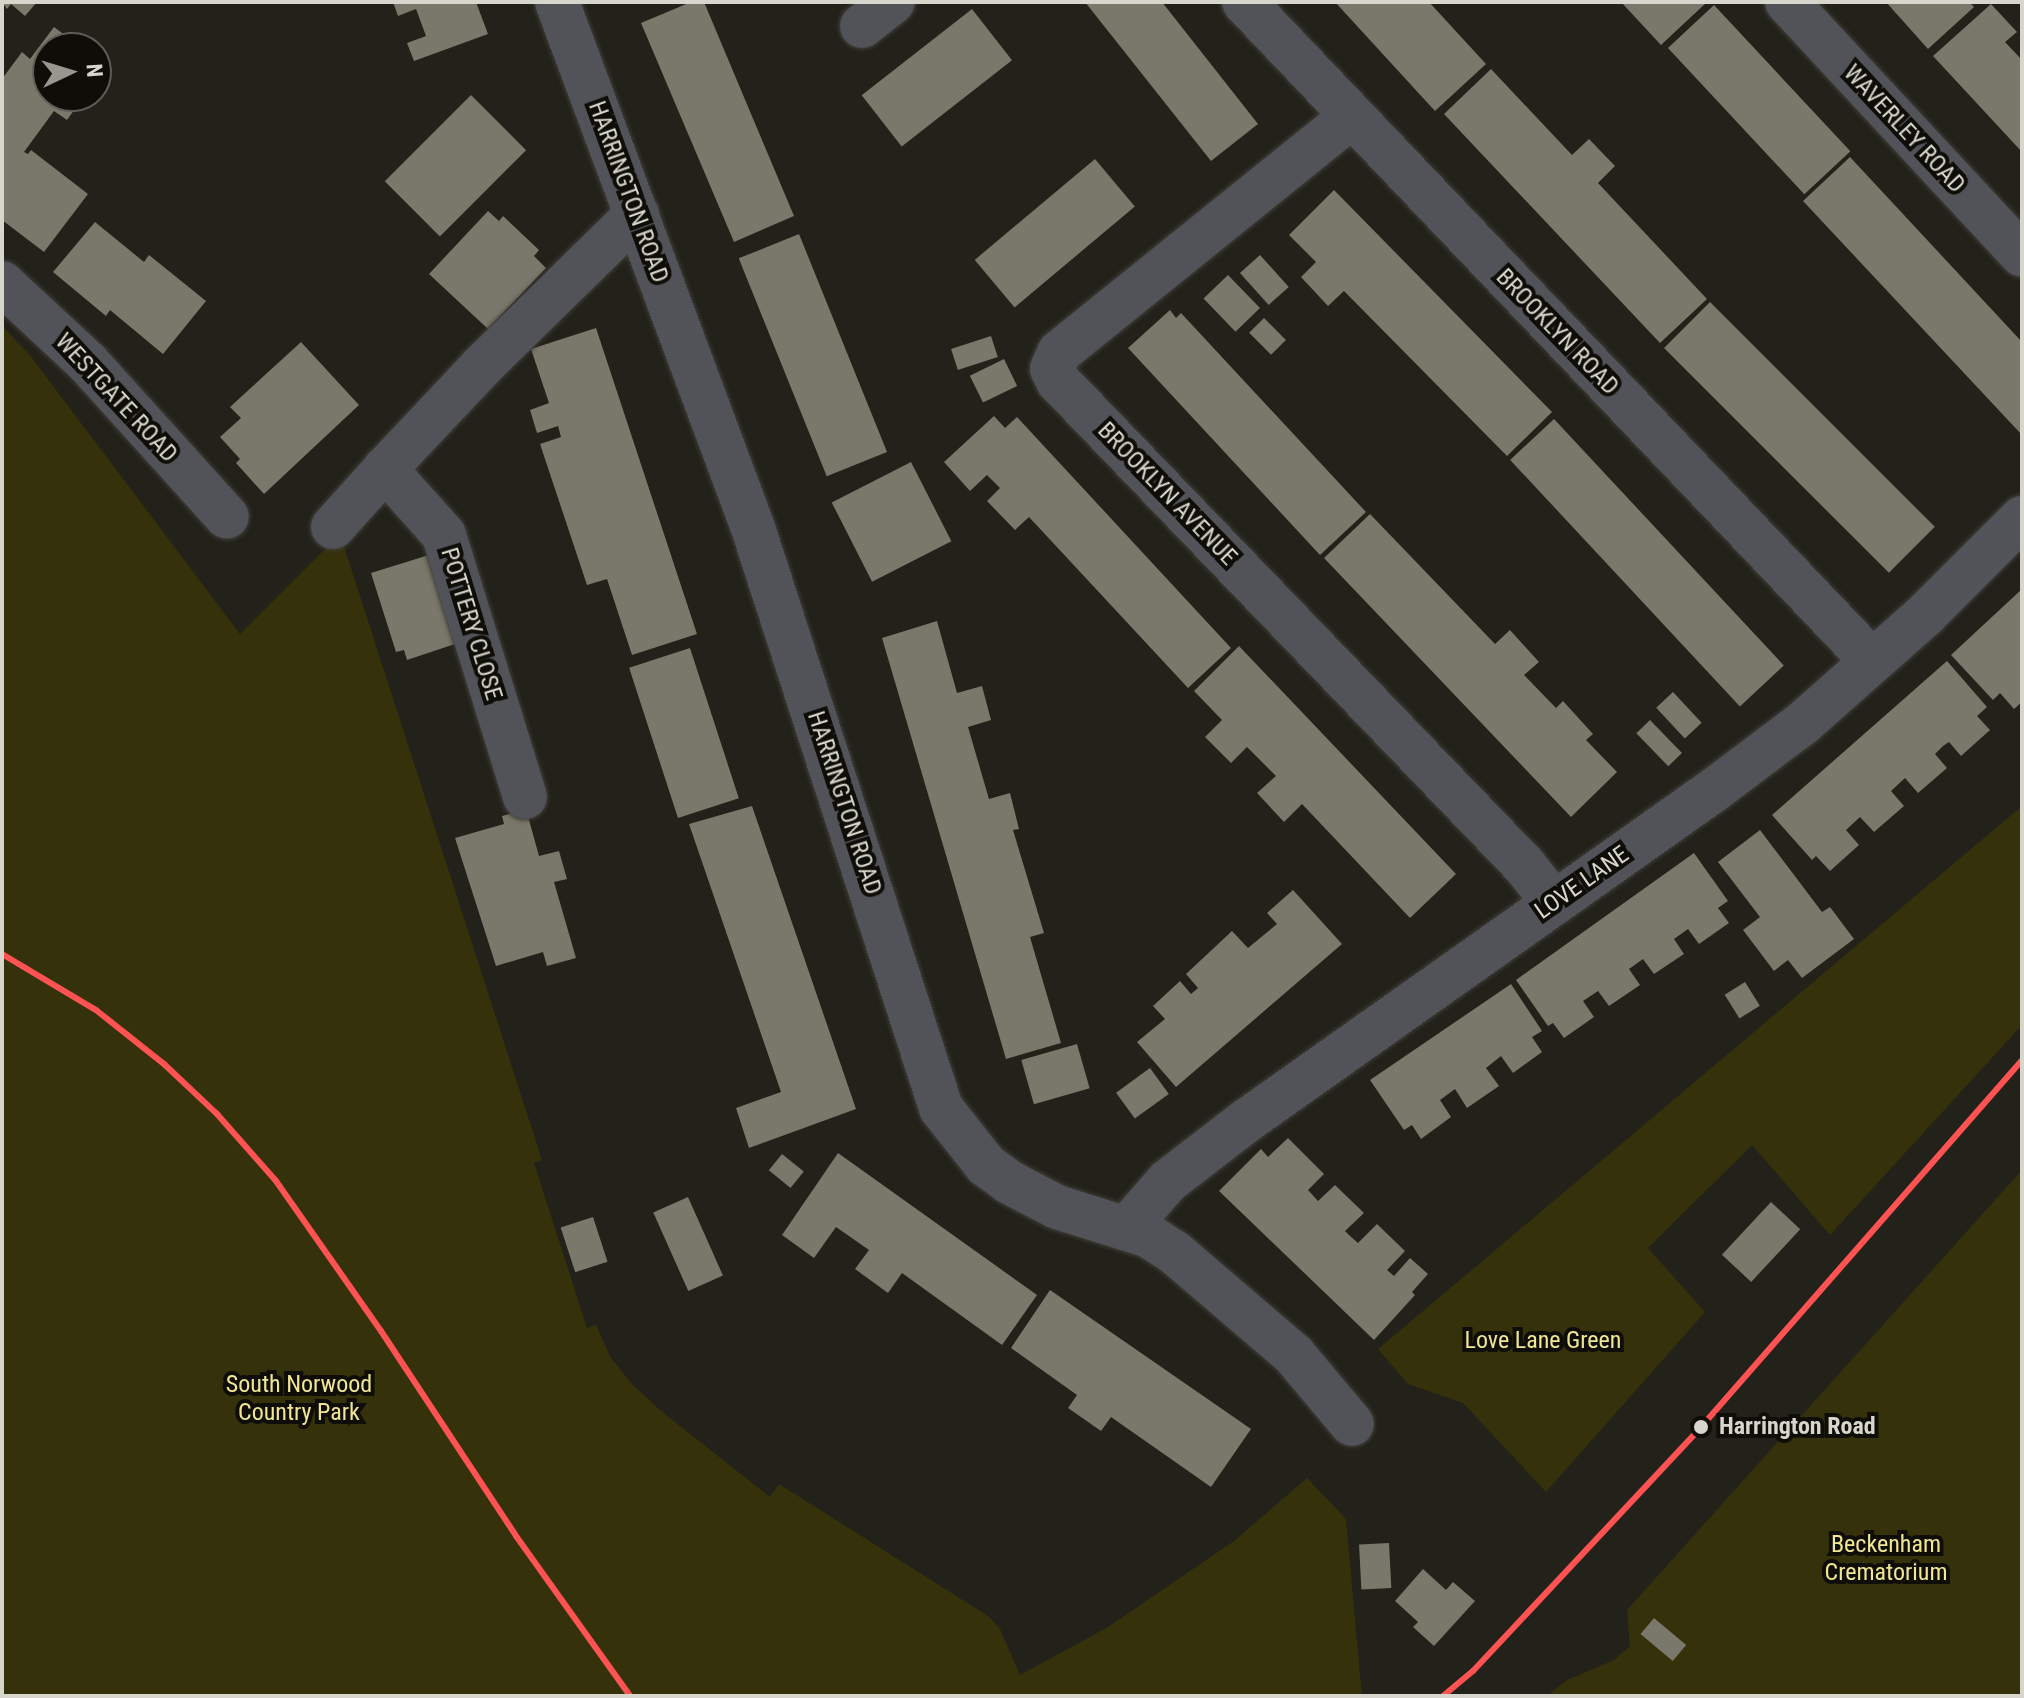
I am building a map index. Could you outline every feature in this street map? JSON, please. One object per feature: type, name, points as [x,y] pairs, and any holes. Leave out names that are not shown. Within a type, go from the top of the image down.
[{"type":"street","name":"HARRINGTON ROAD","points":[[557,2],[798,661],[941,1108],[986,1165],[1009,1182],[1057,1207],[1149,1236],[1174,1252],[1258,1321],[1319,1382],[1352,1424]]},
{"type":"street","name":"BROOKLYN ROAD","points":[[1244,2],[1872,661]]},
{"type":"street","name":"WAVERLEY ROAD","points":[[1787,2],[2022,255]]},
{"type":"street","name":"BROOKLYN AVENUE","points":[[1351,117],[1059,353],[1052,369],[1058,381],[1524,865],[1554,903]]},
{"type":"street","points":[[333,527],[482,366],[637,214]]},
{"type":"street","name":"WESTGATE ROAD","points":[[2,283],[88,363],[227,517]]},
{"type":"street","name":"POTTERY CLOSE","points":[[385,469],[444,535],[525,797]]},
{"type":"street","name":"LOVE LANE","points":[[1127,1228],[1168,1181],[1225,1137],[1790,732],[1926,614],[2022,518]]},
{"type":"green space","name":"South Norwood Country Park","points":[[2,326],[29,354],[240,634],[340,534],[542,1160],[534,1163],[587,1328],[596,1325],[611,1358],[632,1384],[661,1411],[770,1497],[779,1484],[988,1616],[1000,1629],[1020,1675],[1108,1627],[1234,1541],[1307,1478],[1346,1519],[1362,1696],[2,1696]]},
{"type":"green space","name":"Love Lane Green","points":[[2022,806],[2022,1025],[1830,1235],[1752,1145],[1648,1248],[1705,1312],[1546,1492],[1463,1403],[1408,1384],[1378,1349]]},
{"type":"green space","name":"Beckenham Crematorium","points":[[2022,1170],[2022,1696],[1547,1696],[1567,1680],[1614,1660],[1630,1646],[1627,1610]]},
{"type":"building","points":[[2,2],[37,2],[25,16],[11,4],[7,9]]},
{"type":"building","points":[[393,2],[476,2],[488,34],[414,61],[407,43],[426,36],[416,9],[398,16]]},
{"type":"building","points":[[691,2],[704,2],[794,216],[734,242],[641,23]]},
{"type":"building","points":[[1085,2],[1162,2],[1258,124],[1211,161]]},
{"type":"building","points":[[1335,2],[1429,2],[1486,64],[1435,111]]},
{"type":"building","points":[[1621,2],[1707,2],[1661,45]]},
{"type":"building","points":[[1886,2],[1969,2],[1974,7],[1928,49]]},
{"type":"building","points":[[1991,4],[2017,32],[2005,42],[2022,60],[2022,152],[1933,56]]},
{"type":"building","points":[[1714,5],[1850,151],[1804,194],[1668,48]]},
{"type":"building","points":[[972,9],[1012,60],[902,146],[862,95]]},
{"type":"building","points":[[22,52],[30,59],[32,56],[32,112],[53,112],[24,152],[28,154],[31,150],[88,194],[44,252],[2,220],[2,79]]},
{"type":"building","points":[[1491,69],[1572,155],[1589,139],[1615,166],[1598,183],[1707,299],[1660,343],[1444,114]]},
{"type":"building","points":[[471,95],[526,150],[440,236],[385,181]]},
{"type":"building","points":[[55,112],[73,112],[67,120]]},
{"type":"building","points":[[1850,157],[2022,342],[2022,435],[1803,201]]},
{"type":"building","points":[[1095,159],[1135,206],[1015,307],[975,260]]},
{"type":"building","points":[[1334,190],[1552,412],[1507,456],[1344,291],[1328,306],[1301,277],[1316,262],[1289,235]]},
{"type":"building","points":[[488,211],[499,221],[503,216],[539,250],[534,256],[546,268],[488,329],[429,274]]},
{"type":"building","points":[[95,222],[144,262],[149,255],[206,301],[163,354],[110,310],[106,316],[53,272]]},
{"type":"building","points":[[799,234],[887,452],[827,476],[739,258]]},
{"type":"building","points":[[1260,255],[1289,287],[1269,305],[1240,273]]},
{"type":"building","points":[[1228,275],[1260,308],[1235,332],[1204,299]]},
{"type":"building","points":[[1710,302],[1935,527],[1889,573],[1664,348]]},
{"type":"building","points":[[1170,310],[1176,318],[1181,313],[1366,512],[1320,555],[1128,348]]},
{"type":"building","points":[[1264,318],[1286,340],[1271,355],[1249,333]]},
{"type":"building","points":[[596,328],[697,634],[632,655],[607,579],[587,585],[540,444],[561,437],[558,426],[537,433],[530,410],[549,403],[531,349]]},
{"type":"building","points":[[991,336],[998,357],[958,370],[951,349]]},
{"type":"building","points":[[301,342],[359,405],[264,494],[236,463],[240,459],[220,437],[241,418],[230,407]]},
{"type":"building","points":[[1004,359],[1017,386],[983,403],[970,376]]},
{"type":"building","points":[[994,416],[1005,428],[1017,417],[1231,648],[1188,688],[1029,517],[1015,530],[987,501],[1000,488],[987,475],[970,491],[944,462]]},
{"type":"building","points":[[1554,419],[1784,665],[1740,706],[1510,460]]},
{"type":"building","points":[[911,462],[951,541],[872,582],[832,502]]},
{"type":"building","points":[[1370,514],[1495,644],[1510,630],[1539,662],[1524,675],[1556,708],[1563,701],[1593,734],[1586,740],[1617,772],[1571,817],[1324,558]]},
{"type":"building","points":[[432,554],[455,644],[407,660],[404,650],[396,652],[371,573]]},
{"type":"building","points":[[2022,589],[2022,702],[2014,709],[2000,693],[1993,700],[1951,655]]},
{"type":"building","points":[[937,621],[957,693],[982,686],[991,720],[968,727],[989,799],[1010,793],[1019,829],[1013,830],[1044,933],[1030,937],[1061,1043],[1006,1059],[882,638]]},
{"type":"building","points":[[1239,646],[1456,874],[1410,918],[1302,804],[1284,822],[1257,793],[1276,776],[1247,747],[1231,763],[1205,737],[1222,720],[1194,691]]},
{"type":"building","points":[[690,648],[739,798],[678,818],[629,668]]},
{"type":"building","points":[[1947,661],[1987,707],[1977,716],[1990,730],[1961,756],[1949,742],[1943,746],[1935,754],[1947,768],[1918,793],[1905,778],[1891,791],[1904,806],[1874,832],[1860,817],[1846,830],[1859,845],[1830,871],[1816,856],[1812,860],[1772,815]]},
{"type":"building","points":[[1673,692],[1702,723],[1685,738],[1656,708]]},
{"type":"building","points":[[1650,720],[1682,753],[1668,766],[1636,733]]},
{"type":"building","points":[[752,806],[856,1109],[749,1148],[736,1108],[781,1092],[689,824]]},
{"type":"building","points":[[526,809],[539,856],[559,851],[567,879],[554,882],[576,958],[547,966],[543,952],[496,966],[455,838],[504,824],[502,816]]},
{"type":"building","points":[[1760,830],[1822,912],[1830,907],[1854,939],[1802,978],[1788,960],[1774,971],[1743,930],[1760,917],[1718,862]]},
{"type":"building","points":[[1694,853],[1728,901],[1718,908],[1729,923],[1699,944],[1688,929],[1674,939],[1684,954],[1654,974],[1643,959],[1629,969],[1640,985],[1609,1006],[1598,991],[1583,1001],[1594,1017],[1564,1038],[1553,1023],[1548,1026],[1516,980]]},
{"type":"building","points":[[1293,890],[1342,944],[1176,1087],[1137,1042],[1165,1019],[1153,1006],[1180,981],[1191,994],[1198,988],[1186,974],[1232,931],[1248,948],[1277,924],[1267,913]]},
{"type":"building","points":[[1745,982],[1760,1006],[1739,1018],[1725,995]]},
{"type":"building","points":[[1511,984],[1542,1031],[1532,1037],[1542,1052],[1513,1073],[1501,1056],[1486,1068],[1499,1086],[1467,1108],[1455,1089],[1440,1100],[1451,1117],[1421,1139],[1412,1125],[1404,1130],[1370,1080]]},
{"type":"building","points":[[1077,1044],[1090,1088],[1034,1104],[1021,1060]]},
{"type":"building","points":[[1150,1068],[1169,1094],[1135,1119],[1116,1093]]},
{"type":"building","points":[[1288,1138],[1324,1174],[1308,1190],[1318,1201],[1335,1185],[1364,1213],[1345,1231],[1350,1236],[1358,1243],[1377,1224],[1405,1251],[1387,1270],[1394,1276],[1410,1258],[1428,1274],[1412,1292],[1415,1295],[1374,1340],[1219,1191],[1261,1149],[1268,1157]]},
{"type":"building","points":[[838,1153],[1037,1295],[1002,1345],[902,1273],[888,1293],[855,1269],[869,1250],[836,1227],[814,1258],[782,1235]]},
{"type":"building","points":[[782,1154],[804,1172],[791,1188],[769,1170]]},
{"type":"building","points":[[688,1197],[723,1276],[688,1291],[653,1212]]},
{"type":"building","points":[[1771,1202],[1800,1229],[1751,1282],[1722,1255]]},
{"type":"building","points":[[593,1217],[608,1262],[575,1272],[561,1228]]},
{"type":"building","points":[[1050,1290],[1251,1429],[1211,1487],[1111,1417],[1101,1431],[1068,1408],[1077,1395],[1011,1348]]},
{"type":"building","points":[[1389,1543],[1391,1588],[1361,1590],[1359,1545]]},
{"type":"building","points":[[1423,1569],[1446,1590],[1453,1582],[1475,1601],[1434,1646],[1413,1627],[1418,1622],[1395,1601]]},
{"type":"building","points":[[1654,1618],[1686,1645],[1673,1661],[1641,1634]]},
{"type":"transit line","points":[[2,954],[96,1010],[164,1064],[217,1114],[276,1181],[381,1331],[516,1536],[630,1696]]},
{"type":"transit line","points":[[1443,1696],[1473,1671],[1701,1427],[2022,1060]]},
{"type":"place","name":"Harrington Road","points":[[1701,1427]]}]
